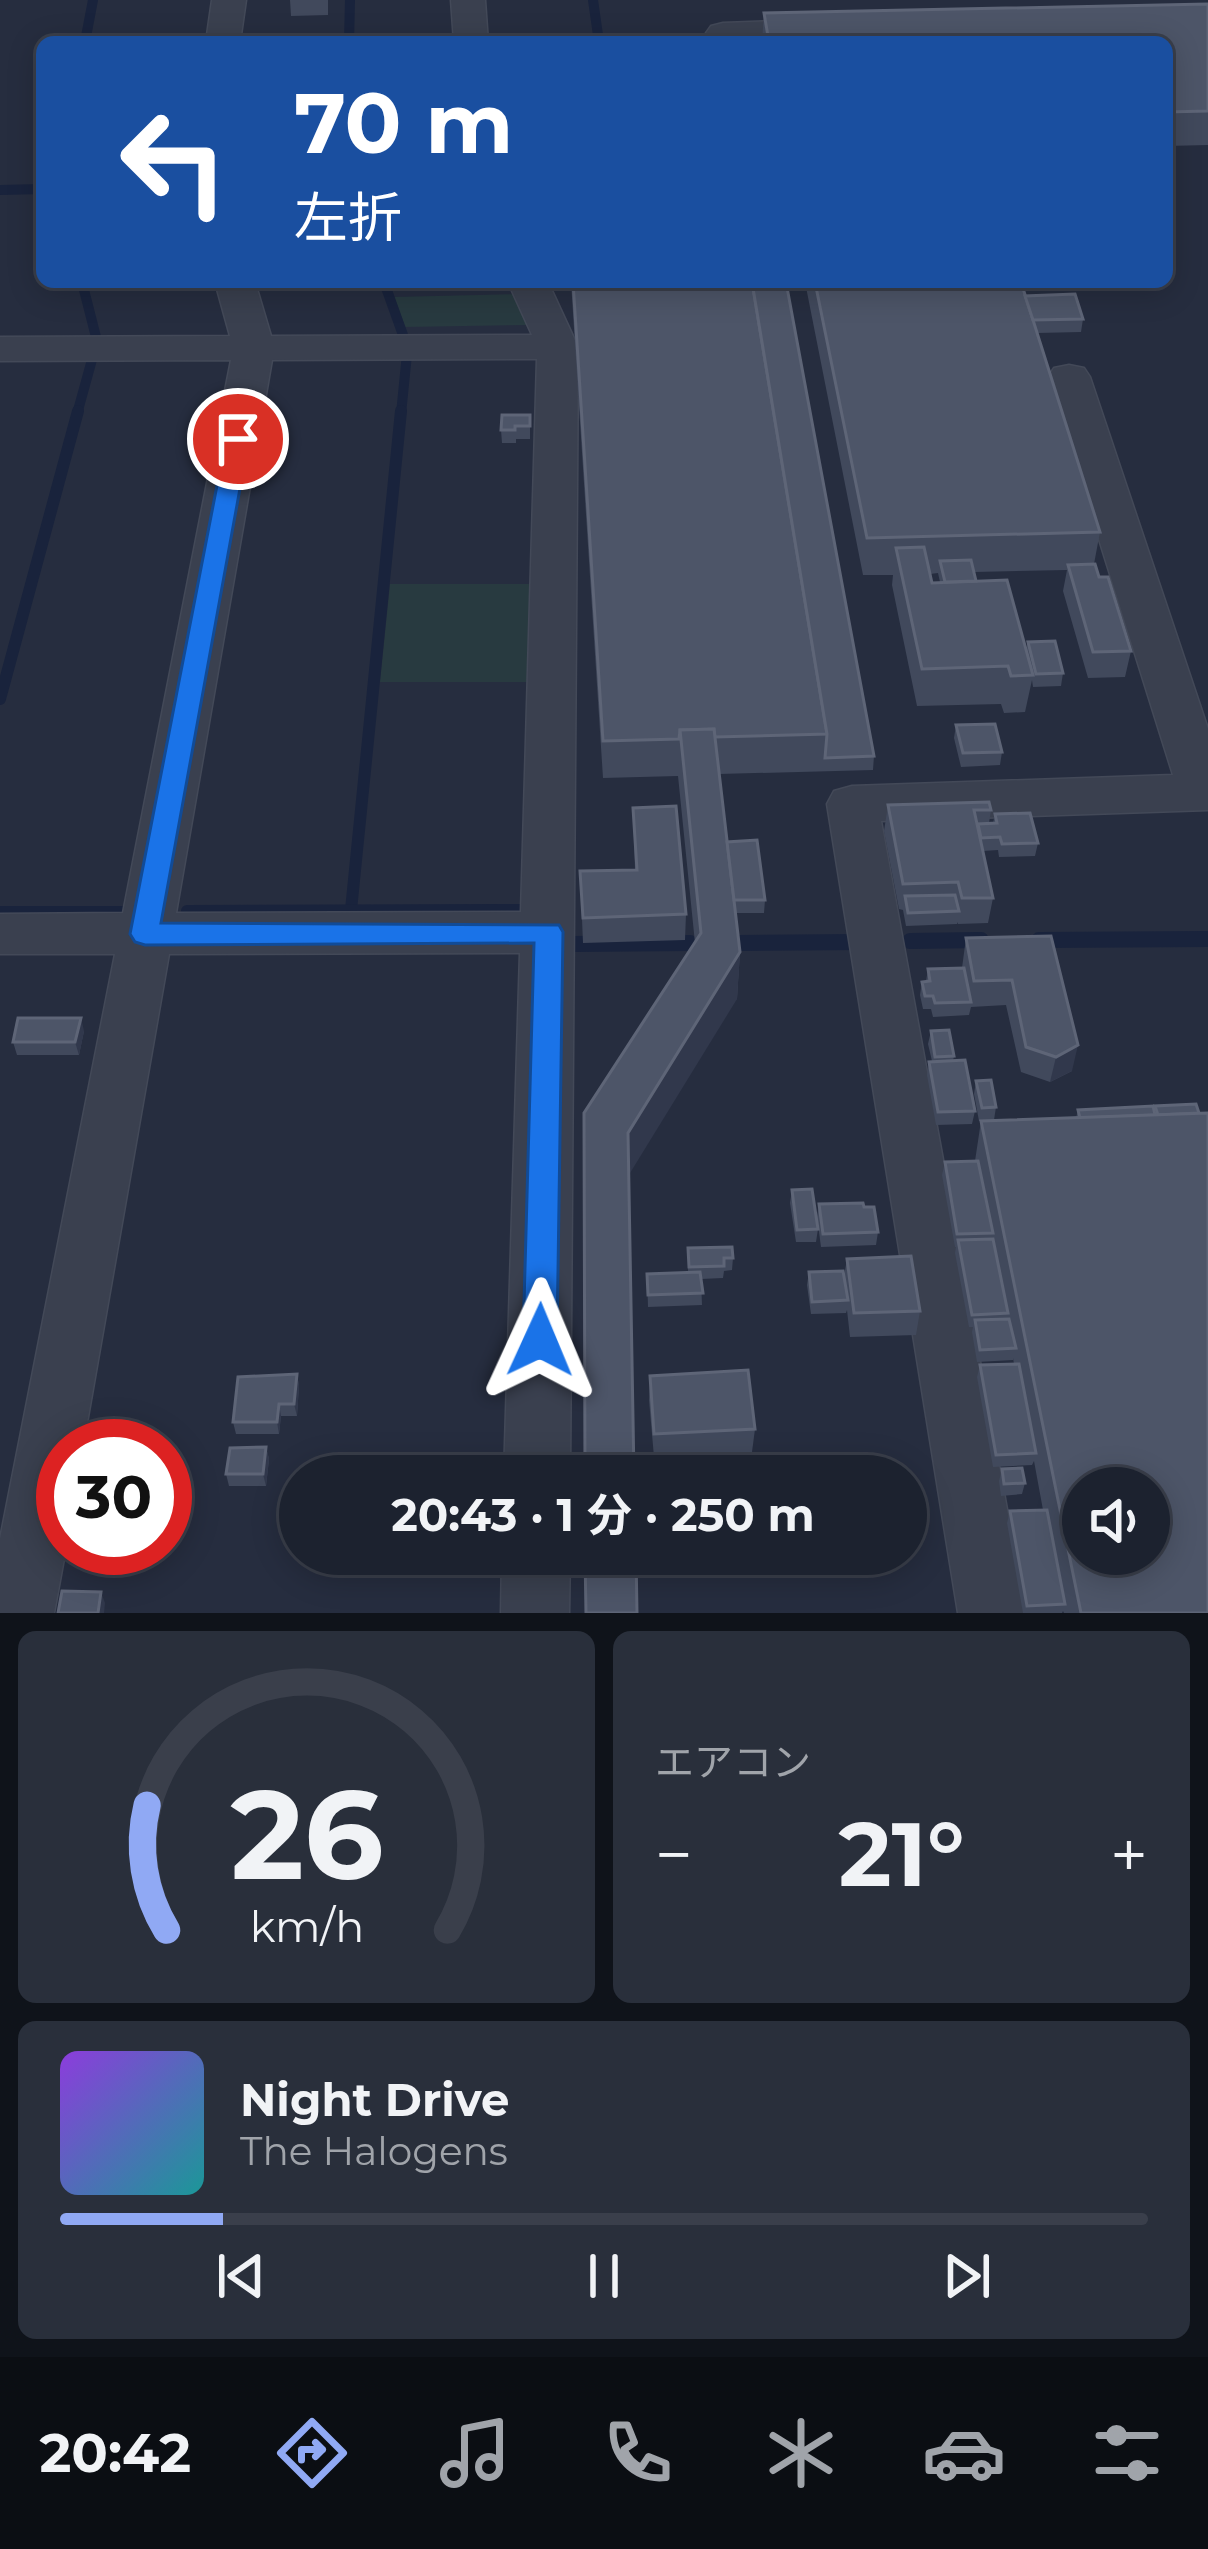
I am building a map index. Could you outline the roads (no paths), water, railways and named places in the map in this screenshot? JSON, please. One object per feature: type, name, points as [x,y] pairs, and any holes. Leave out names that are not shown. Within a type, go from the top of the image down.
[{"type":"street","points":[[224,36],[229,0]]},
{"type":"street","points":[[468,0],[471,36]]},
{"type":"street","points":[[722,25],[860,28]]},
{"type":"street","points":[[20,1613],[254,349],[237,288]]},
{"type":"street","points":[[531,288],[558,347],[538,1455]]},
{"type":"street","points":[[0,350],[558,347]]},
{"type":"street","points":[[992,1613],[852,804],[861,787],[1206,792],[1069,377]]},
{"type":"street","points":[[0,934],[549,932]]},
{"type":"street","points":[[535,1613],[536,1575]]},
{"type":"waterway","points":[[86,36],[93,0]]},
{"type":"waterway","points":[[349,36],[350,0]]},
{"type":"waterway","points":[[593,0],[598,36]]},
{"type":"waterway","points":[[0,190],[36,189]]},
{"type":"waterway","points":[[84,288],[96,337]]},
{"type":"waterway","points":[[386,288],[403,335]]},
{"type":"waterway","points":[[401,414],[407,354]]},
{"type":"waterway","points":[[77,414],[93,356]]},
{"type":"waterway","points":[[0,699],[78,411]]},
{"type":"waterway","points":[[351,910],[401,411]]},
{"type":"waterway","points":[[187,911],[529,910]]},
{"type":"waterway","points":[[0,912],[122,912]]},
{"type":"waterway","points":[[1039,940],[1208,939]]},
{"type":"waterway","points":[[910,941],[981,940]]},
{"type":"waterway","points":[[738,943],[861,942]]},
{"type":"waterway","points":[[573,944],[690,943]]}]
